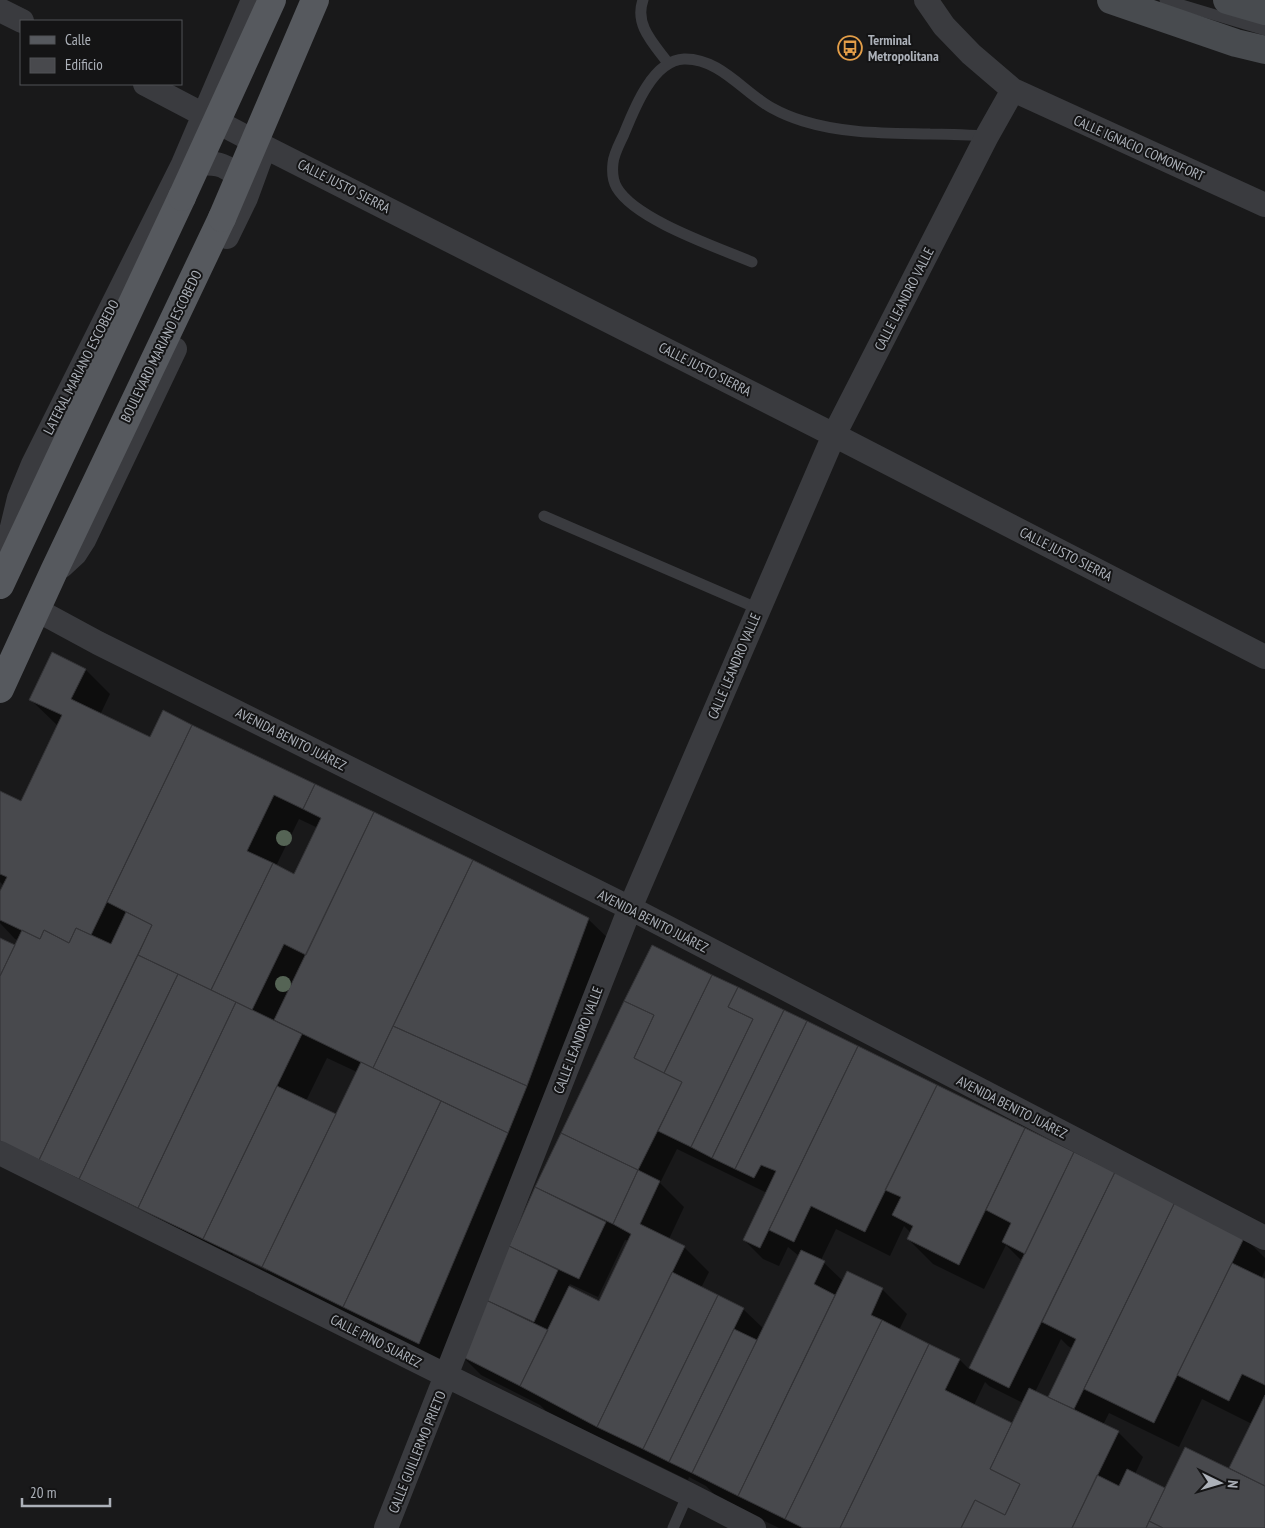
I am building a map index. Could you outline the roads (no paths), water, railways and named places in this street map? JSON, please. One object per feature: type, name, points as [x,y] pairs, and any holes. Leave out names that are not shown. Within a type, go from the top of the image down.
[{"type":"main road","points":[[0,585],[272,0]]},
{"type":"main road","name":"BOULEVARD MARIANO ESCOBEDO","points":[[0,689],[222,218],[315,0]]},
{"type":"main road","points":[[1111,0],[1236,43],[1265,50]]},
{"type":"main road","points":[[1231,0],[1265,11]]},
{"type":"street","name":"LATERAL MARIANO ESCOBEDO","points":[[0,577],[19,498],[32,464],[183,164],[253,0]]},
{"type":"street","points":[[54,571],[66,562],[84,540],[246,198],[265,147],[328,0]]},
{"type":"street","points":[[926,0],[944,26],[971,54],[1013,90]]},
{"type":"street","points":[[0,10],[20,20]]},
{"type":"street","name":"CALLE JUSTO SIERRA","points":[[147,85],[265,147],[1265,656]]},
{"type":"street","name":"CALLE LEANDRO VALLE","points":[[447,1376],[630,908],[834,435],[987,136],[1013,90]]},
{"type":"street","name":"CALLE IGNACIO COMONFORT","points":[[1013,90],[1265,205]]},
{"type":"street","points":[[183,164],[203,162],[224,166],[234,172],[241,182],[246,198]]},
{"type":"street","name":"AVENIDA BENITO JUÁREZ","points":[[37,610],[98,643],[630,908],[1265,1238]]},
{"type":"street","name":"CALLE PINO SUÁREZ","points":[[0,1153],[754,1528]]},
{"type":"street","name":"CALLE GUILLERMO PRIETO","points":[[386,1528],[447,1376]]},
{"type":"lane","points":[[643,0],[641,7],[643,29],[668,63]]},
{"type":"lane","points":[[1165,0],[1265,30]]},
{"type":"lane","points":[[752,262],[659,222],[630,202],[618,188],[612,176],[614,159],[627,126],[646,88],[668,63],[683,59],[698,60],[723,71],[771,108],[803,121],[832,128],[861,133],[987,136]]},
{"type":"lane","points":[[544,516],[759,608]]},
{"type":"lane","points":[[672,1528],[688,1494]]},
{"type":"place","name":"Terminal Metropolitana","points":[[850,48]]}]
